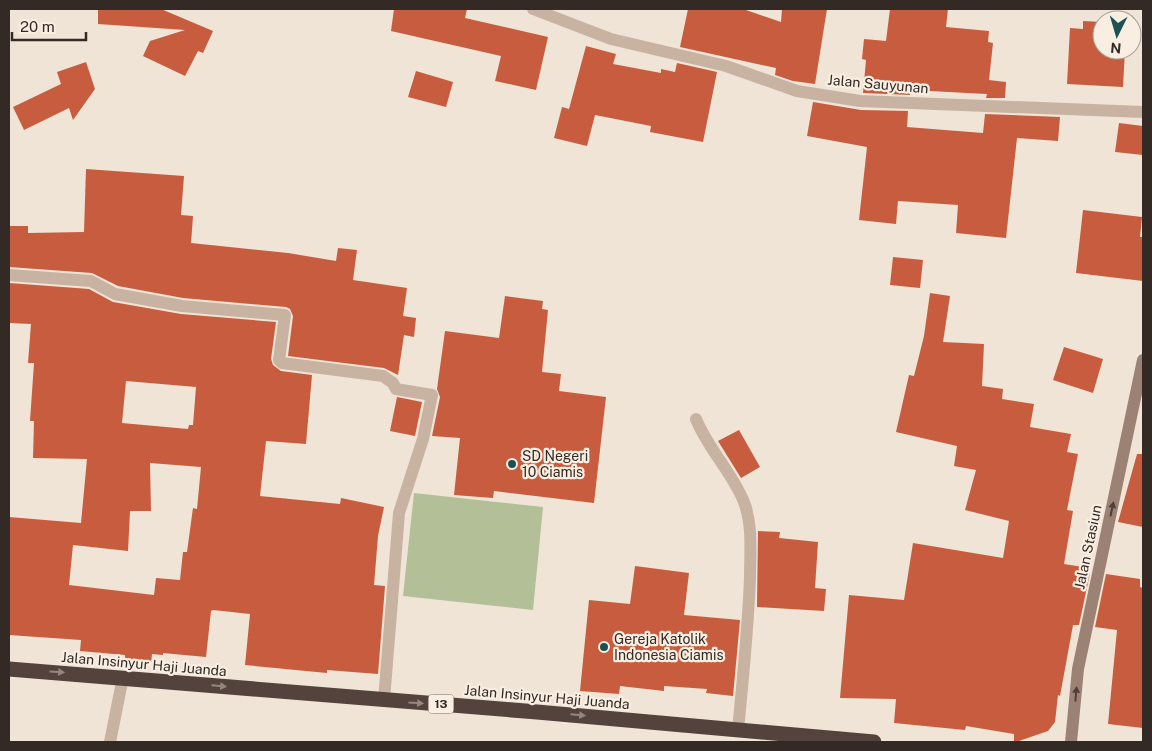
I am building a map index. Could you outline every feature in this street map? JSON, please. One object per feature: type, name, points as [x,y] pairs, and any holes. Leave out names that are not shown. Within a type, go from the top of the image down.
[{"type":"highway","name":"Jalan Insinyur Haji Juanda","points":[[9,669],[123,677],[874,742]]},
{"type":"street","name":"Jalan Sauyunan","points":[[533,9],[611,39],[726,66],[796,91],[860,101],[1143,112]]},
{"type":"street","points":[[9,275],[91,281],[115,294],[182,306],[284,315],[279,360],[282,363],[383,376],[394,382],[396,388],[432,395],[423,439],[399,513],[384,700]]},
{"type":"street","name":"Jalan Stasiun","points":[[1072,742],[1078,669],[1143,360]]},
{"type":"street","points":[[696,419],[704,438],[744,502],[751,536],[748,618],[738,730]]},
{"type":"street","points":[[110,742],[123,677]]},
{"type":"green space","points":[[414,493],[543,507],[533,610],[403,596]]},
{"type":"building","points":[[98,9],[161,9],[213,31],[203,53],[198,51],[185,76],[143,56],[150,41],[185,30],[98,24]]},
{"type":"building","points":[[394,9],[467,9],[465,18],[548,37],[536,90],[495,81],[501,56],[391,31]]},
{"type":"building","points":[[688,9],[743,9],[781,22],[782,9],[827,9],[815,84],[793,81],[775,75],[776,68],[680,47]]},
{"type":"building","points":[[890,9],[948,9],[946,27],[989,31],[988,42],[993,43],[989,80],[1006,82],[1005,98],[986,98],[987,94],[910,90],[910,95],[863,93],[866,60],[862,59],[864,39],[886,41]]},
{"type":"building","points":[[1083,21],[1092,21],[1092,60],[1124,60],[1123,87],[1067,84],[1070,28],[1083,29]]},
{"type":"building","points":[[586,46],[616,54],[613,64],[661,73],[661,69],[675,72],[677,63],[717,72],[703,142],[650,132],[651,126],[595,115],[587,146],[554,138],[562,107],[569,109]]},
{"type":"building","points":[[86,62],[95,89],[73,120],[69,108],[24,130],[13,107],[61,84],[57,72]]},
{"type":"building","points":[[416,71],[453,82],[446,107],[408,97]]},
{"type":"building","points":[[813,102],[861,110],[908,111],[907,127],[983,133],[985,114],[1060,117],[1058,141],[1017,138],[1006,238],[956,233],[958,205],[898,201],[896,224],[859,220],[867,147],[807,136]]},
{"type":"building","points":[[1119,123],[1143,126],[1143,155],[1115,152]]},
{"type":"building","points":[[86,169],[184,176],[181,215],[193,216],[191,243],[288,253],[336,261],[338,248],[357,250],[353,280],[407,288],[403,316],[416,318],[414,337],[404,335],[398,375],[384,368],[288,356],[293,316],[290,309],[286,307],[183,298],[118,286],[92,273],[9,267],[9,226],[28,226],[28,233],[84,232]]},
{"type":"building","points":[[1083,210],[1142,217],[1140,237],[1143,237],[1143,281],[1076,273]]},
{"type":"building","points":[[893,257],[923,260],[920,288],[890,285]]},
{"type":"building","points":[[9,283],[89,289],[113,302],[181,314],[276,322],[271,359],[273,365],[281,371],[312,375],[306,444],[266,441],[260,496],[340,504],[341,498],[384,507],[378,536],[374,585],[385,586],[378,674],[327,670],[327,673],[245,665],[250,614],[213,610],[211,611],[206,657],[163,653],[163,655],[152,654],[151,663],[125,660],[125,655],[80,651],[81,640],[9,635],[9,517],[81,523],[87,459],[33,458],[34,421],[30,421],[34,363],[28,363],[31,324],[9,323]],"holes":[[[126,381],[196,387],[193,425],[189,425],[188,429],[122,423]],[[150,463],[201,467],[197,509],[193,508],[187,552],[183,552],[180,580],[156,578],[154,595],[69,585],[73,545],[128,551],[130,511],[151,511]]]},
{"type":"building","points":[[930,293],[950,296],[943,342],[984,344],[982,386],[1003,389],[1002,399],[1034,404],[1030,427],[1071,434],[1067,452],[1078,454],[1067,510],[1073,511],[1064,564],[1083,567],[1082,572],[1090,573],[1079,625],[1073,625],[1060,696],[1058,695],[1055,722],[1048,731],[1016,742],[1014,742],[1014,734],[966,726],[965,730],[894,723],[896,699],[840,698],[849,595],[904,600],[913,543],[1003,558],[1009,521],[965,510],[976,470],[954,466],[957,446],[896,432],[909,375],[914,376],[924,336]]},
{"type":"building","points":[[505,296],[543,301],[542,309],[548,310],[542,372],[561,374],[559,391],[606,397],[594,503],[494,491],[493,498],[454,495],[460,438],[432,436],[440,397],[437,389],[445,331],[499,338]]},
{"type":"building","points":[[1064,347],[1103,359],[1093,393],[1053,380]]},
{"type":"building","points":[[397,397],[422,402],[415,436],[390,431]]},
{"type":"building","points":[[739,430],[760,467],[741,478],[718,441]]},
{"type":"building","points":[[1137,454],[1143,454],[1143,527],[1118,522]]},
{"type":"building","points":[[758,531],[780,532],[779,538],[818,542],[815,588],[826,589],[824,611],[757,607]]},
{"type":"building","points":[[635,566],[689,573],[684,615],[740,620],[733,696],[706,693],[707,689],[664,686],[664,691],[620,686],[619,694],[580,691],[589,600],[630,604]]},
{"type":"building","points":[[1106,574],[1140,579],[1140,587],[1143,588],[1143,728],[1108,724],[1117,630],[1095,627]]},
{"type":"place","name":"SD Negeri 10 Ciamis","points":[[512,464]]},
{"type":"place","name":"Gereja Katolik Indonesia Ciamis","points":[[604,647]]}]
